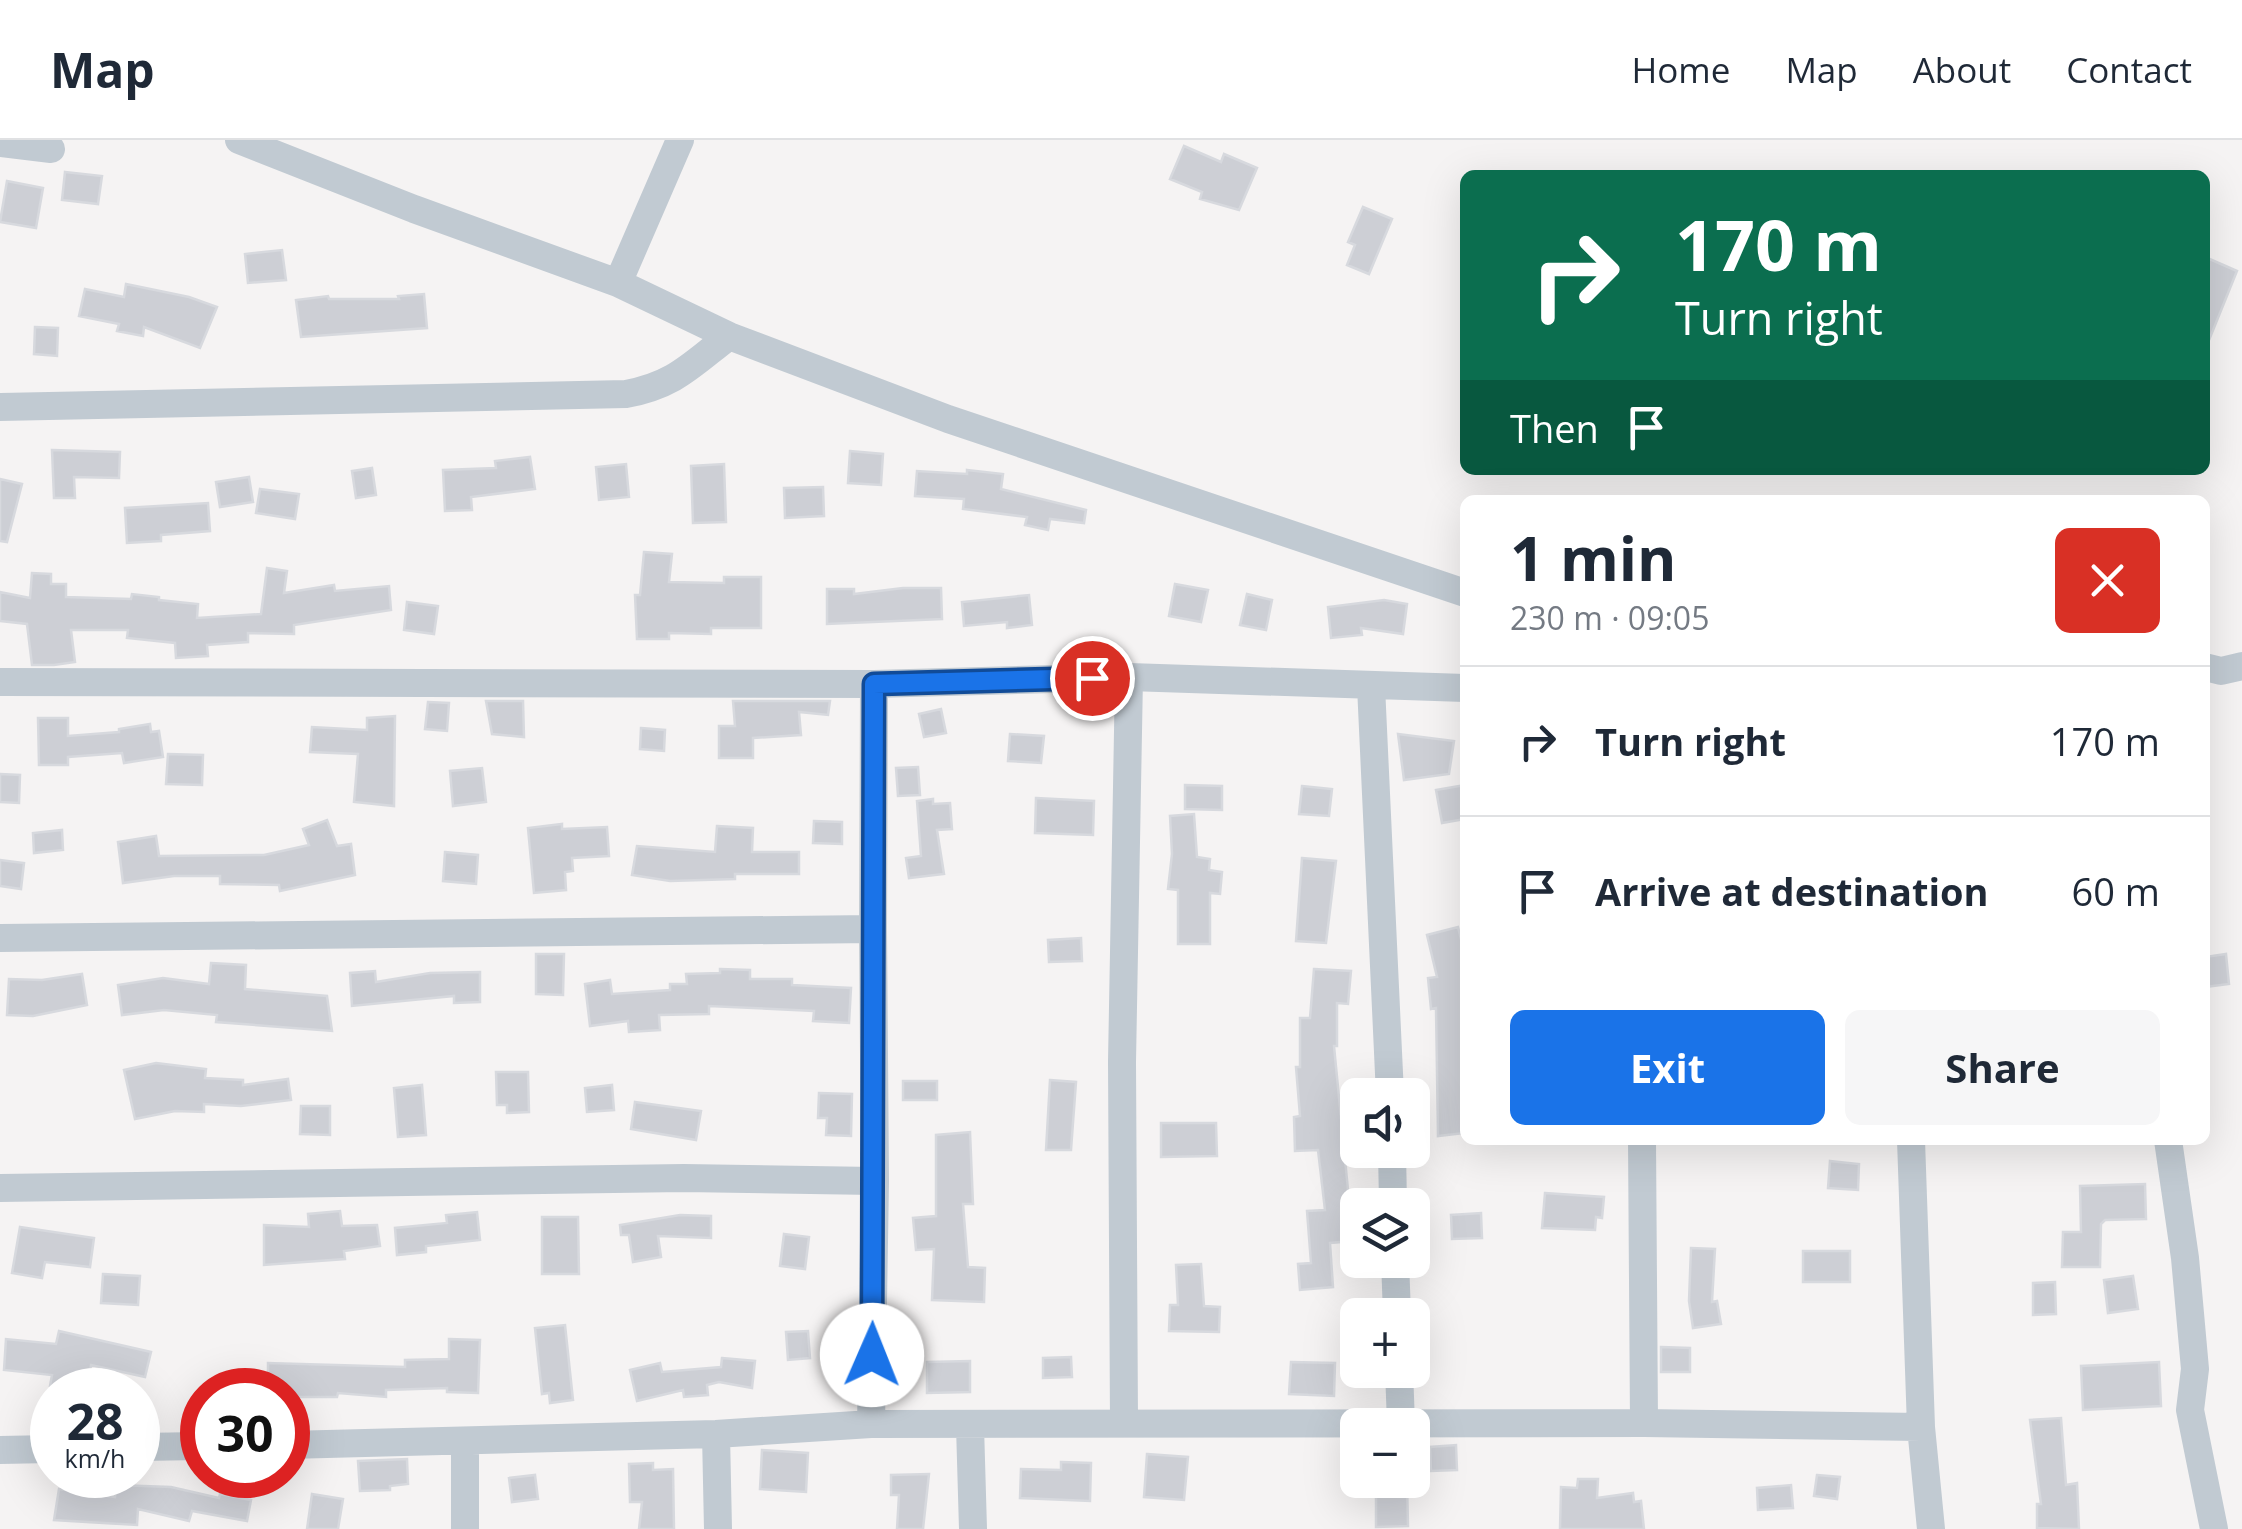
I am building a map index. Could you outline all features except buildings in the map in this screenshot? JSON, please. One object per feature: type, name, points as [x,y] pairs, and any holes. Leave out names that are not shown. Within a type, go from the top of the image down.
[{"type":"street","points":[[239,140],[618,283],[729,336],[948,420],[1460,591]]},
{"type":"street","points":[[618,283],[680,140]]},
{"type":"street","points":[[0,143],[51,149]]},
{"type":"street","points":[[0,407],[626,394],[656,388],[682,376],[729,336]]},
{"type":"street","points":[[1124,1423],[1122,1062],[1129,678]]},
{"type":"street","points":[[0,682],[874,684],[1129,678],[1460,688]]},
{"type":"street","points":[[871,1424],[875,1181],[874,684]]},
{"type":"street","points":[[1371,686],[1389,1078]]},
{"type":"street","points":[[0,938],[873,929]]},
{"type":"street","points":[[1642,1145],[1644,1422]]},
{"type":"street","points":[[1911,1145],[1922,1427],[1931,1529]]},
{"type":"street","points":[[2169,1145],[2185,1258],[2195,1369],[2190,1410],[2214,1529]]},
{"type":"street","points":[[0,1188],[665,1178],[875,1181]]},
{"type":"street","points":[[1430,1424],[1644,1422],[1922,1427]]},
{"type":"street","points":[[310,1445],[716,1434],[871,1424],[1340,1424]]},
{"type":"street","points":[[970,1426],[973,1529]]},
{"type":"street","points":[[716,1434],[718,1529]]},
{"type":"street","points":[[465,1442],[466,1529]]},
{"type":"street","points":[[0,1450],[30,1449]]},
{"type":"route","points":[[872,1355],[874,684],[1092,678]]}]
